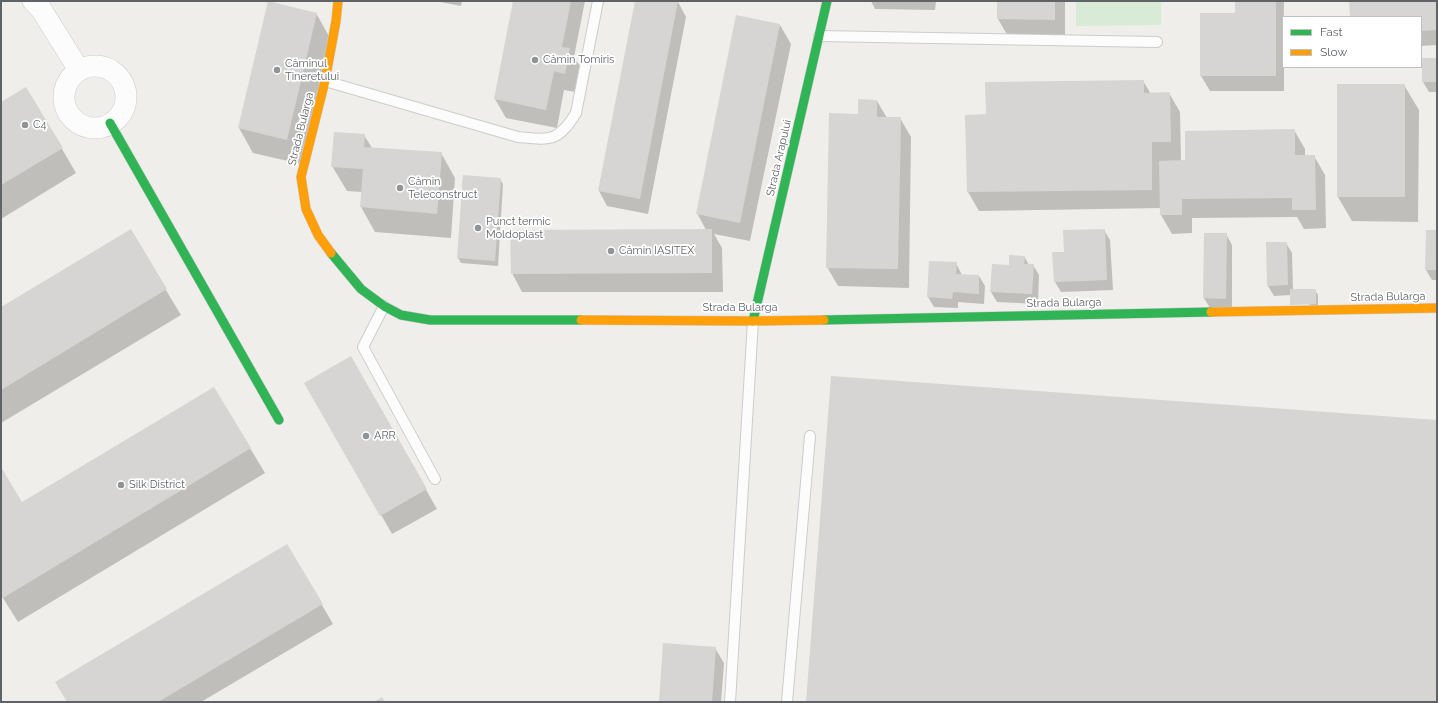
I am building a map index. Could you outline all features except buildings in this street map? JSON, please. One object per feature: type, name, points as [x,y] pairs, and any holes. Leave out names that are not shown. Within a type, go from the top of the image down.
[{"type":"street","points":[[33,1],[41,9],[79,70]]},
{"type":"street","name":"Strada Bularga","points":[[338,1],[325,82],[301,177],[306,209],[318,235],[361,289],[384,306],[401,315],[430,320],[753,321],[1437,308]]},
{"type":"street","name":"Strada Arapului","points":[[753,321],[827,1]]},
{"type":"street","points":[[89,66],[99,66],[109,69],[117,75],[123,83],[126,93],[126,104],[114,121],[105,126],[95,128],[85,126],[76,121],[69,114],[65,105],[64,94],[66,84],[79,70],[89,66]]},
{"type":"street","points":[[110,123],[279,420]]},
{"type":"lane","points":[[325,82],[518,137],[540,139],[558,136],[568,127],[576,113],[598,1]]},
{"type":"lane","points":[[819,36],[1157,42]]},
{"type":"lane","points":[[384,306],[363,347],[435,480]]},
{"type":"lane","points":[[730,702],[753,321]]},
{"type":"lane","points":[[787,702],[810,436]]},
{"type":"green space","points":[[1076,1],[1161,1],[1161,25],[1076,26]]},
{"type":"traffic: fast","points":[[753,321],[827,1]]},
{"type":"traffic: fast","points":[[110,123],[279,420]]},
{"type":"traffic: fast","points":[[331,253],[361,289],[384,306],[401,315],[430,320],[581,320]]},
{"type":"traffic: fast","points":[[824,320],[1211,312]]},
{"type":"traffic: slow","points":[[331,253],[318,235],[306,209],[301,177],[325,81],[336,21],[338,1]]},
{"type":"traffic: slow","points":[[1211,312],[1437,308]]},
{"type":"traffic: slow","points":[[581,320],[824,320]]},
{"type":"place","name":"Cămin Tomiris","points":[[535,60]]},
{"type":"place","name":"Căminul Tineretului","points":[[277,70]]},
{"type":"place","name":"C4","points":[[25,125]]},
{"type":"place","name":"Cămin Teleconstruct","points":[[400,188]]},
{"type":"place","name":"Punct termic Moldoplast","points":[[478,228]]},
{"type":"place","name":"Cămin IASITEX","points":[[611,251]]},
{"type":"place","name":"ARR","points":[[366,436]]},
{"type":"place","name":"Silk District","points":[[121,485]]}]
